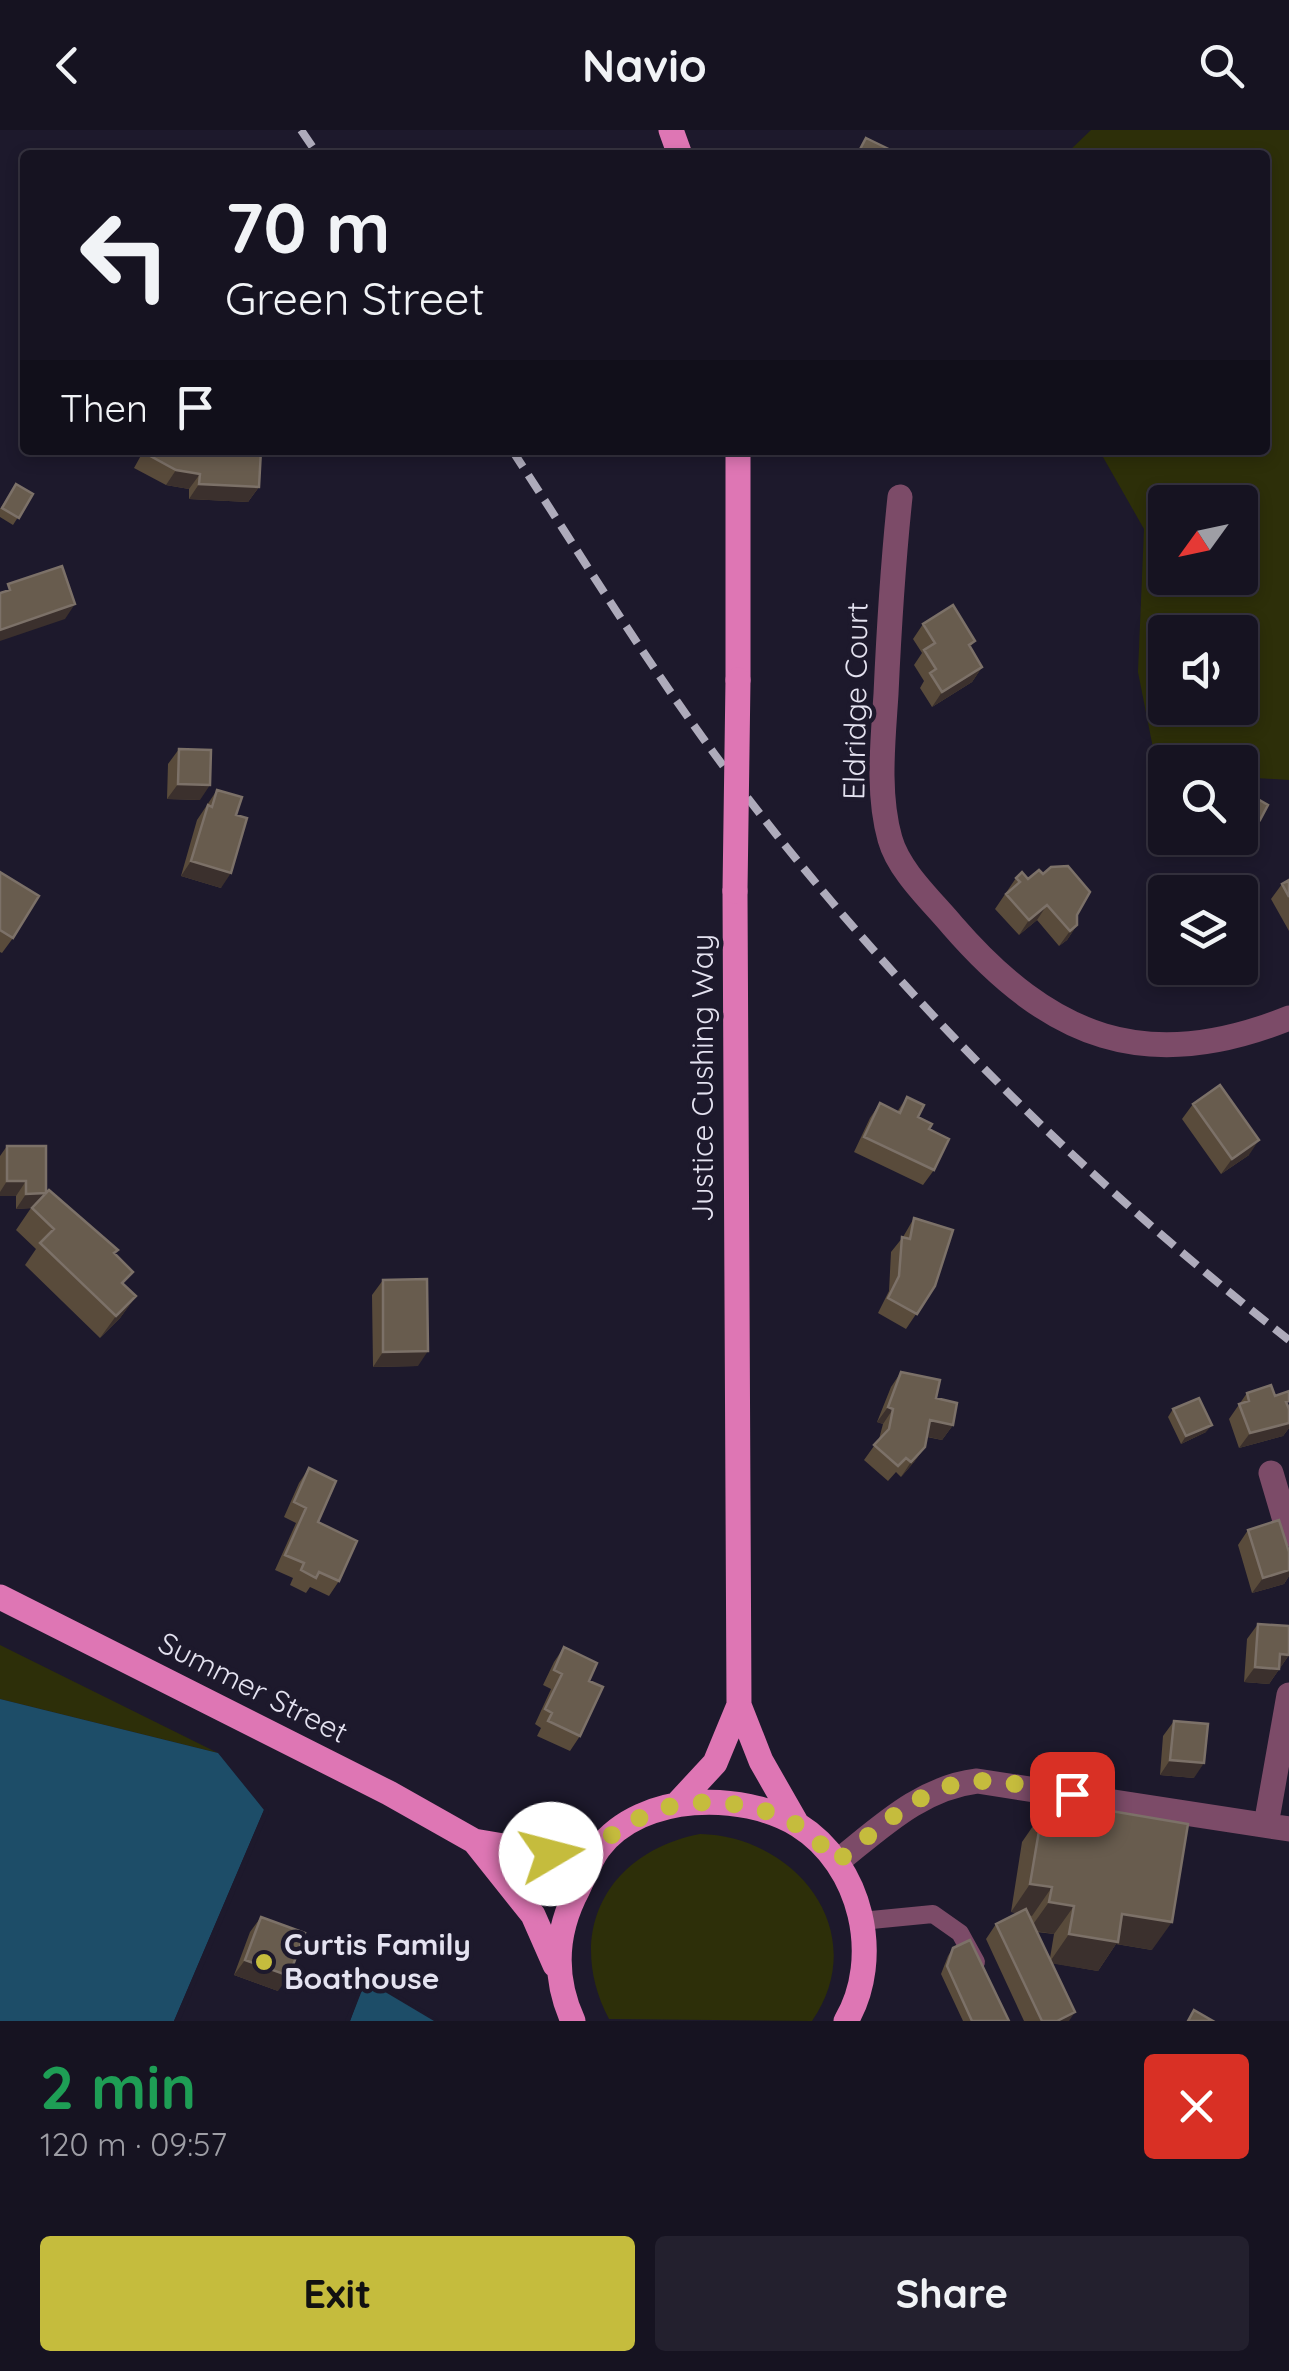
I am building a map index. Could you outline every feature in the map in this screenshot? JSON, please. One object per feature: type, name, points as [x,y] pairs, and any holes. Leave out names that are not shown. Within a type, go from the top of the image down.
[{"type":"main road","name":"Justice Cushing Way","points":[[738,455],[735,891],[739,1705],[761,1761],[797,1824]]},
{"type":"main road","name":"Summer Street","points":[[0,1598],[374,1786],[474,1841],[551,1854],[600,1847]]},
{"type":"main road","name":"Justice Cushing Way","points":[[677,1804],[715,1762],[739,1705]]},
{"type":"main road","points":[[557,1972],[568,1910],[600,1847],[634,1820],[677,1804],[736,1805],[797,1824],[836,1862],[861,1921],[866,1945],[863,2008],[846,2021]]},
{"type":"main road","name":"Summer Street","points":[[474,1841],[532,1915],[573,2021]]},
{"type":"street","name":"Eldridge Court","points":[[900,497],[891,583],[884,789],[890,838],[914,879],[992,967],[1043,1009],[1083,1031],[1125,1042],[1180,1044],[1236,1036],[1289,1018]]},
{"type":"street","points":[[1271,1472],[1289,1534]]},
{"type":"street","points":[[836,1862],[913,1803],[951,1785],[977,1781],[1278,1827],[1289,1694]]},
{"type":"lane","points":[[861,1921],[934,1914],[960,1933],[983,1976]]},
{"type":"green space","points":[[1091,130],[1289,130],[1289,780],[1258,778],[1258,745],[1152,745],[1148,725],[1258,725],[1258,615],[1148,615],[1148,723],[1138,672],[1144,529],[1102,455],[1270,455],[1270,150],[1070,150]]},
{"type":"green space","points":[[0,1645],[218,1753],[0,1699]]},
{"type":"green space","points":[[700,1834],[735,1839],[767,1852],[794,1871],[815,1895],[829,1923],[834,1955],[829,1987],[812,2021],[609,2019],[596,1987],[591,1956],[593,1927],[603,1901],[618,1878],[640,1858]]},
{"type":"water","points":[[0,1699],[218,1753],[264,1810],[174,2021],[0,2021]]},
{"type":"water","points":[[365,1980],[434,2021],[350,2021]]},
{"type":"pier","points":[[266,1805],[269,1812],[180,2021],[174,2021]]},
{"type":"pier","points":[[365,1975],[439,2021],[366,1980],[350,2021],[345,2021]]},
{"type":"building","points":[[866,138],[891,150],[860,150]]},
{"type":"building","points":[[149,455],[261,455],[259,487],[199,484],[200,474],[176,470]]},
{"type":"building","points":[[16,484],[33,494],[19,518],[2,508]]},
{"type":"building","points":[[62,566],[75,604],[0,630],[0,593],[10,590],[8,584]]},
{"type":"building","points":[[953,605],[975,641],[969,645],[982,667],[942,692],[930,673],[936,669],[924,650],[935,643],[923,624]]},
{"type":"building","points":[[179,749],[211,750],[210,785],[178,784]]},
{"type":"building","points":[[217,790],[242,797],[236,815],[247,818],[231,873],[191,861],[208,805],[212,807]]},
{"type":"building","points":[[1258,799],[1268,805],[1258,819]]},
{"type":"building","points":[[1068,866],[1090,892],[1077,915],[1077,925],[1070,931],[1047,905],[1029,920],[1006,894],[1020,882],[1016,878],[1022,872],[1028,879],[1039,870],[1043,874],[1051,867]]},
{"type":"building","points":[[0,872],[39,896],[13,938],[0,930]]},
{"type":"building","points":[[1220,1085],[1259,1140],[1232,1159],[1193,1104]]},
{"type":"building","points":[[907,1097],[924,1105],[918,1117],[932,1124],[929,1129],[949,1139],[934,1170],[864,1137],[880,1103],[900,1113]]},
{"type":"building","points":[[7,1146],[46,1146],[46,1193],[26,1194],[26,1181],[7,1181]]},
{"type":"building","points":[[49,1190],[118,1250],[114,1253],[133,1272],[122,1283],[136,1296],[116,1316],[40,1243],[54,1229],[32,1208]]},
{"type":"building","points":[[914,1218],[953,1230],[935,1286],[917,1314],[888,1298],[899,1276],[902,1237],[910,1239]]},
{"type":"building","points":[[427,1279],[428,1351],[383,1352],[383,1280]]},
{"type":"building","points":[[901,1372],[940,1380],[936,1398],[957,1403],[953,1425],[930,1420],[925,1447],[911,1462],[906,1458],[898,1466],[874,1445],[889,1429],[893,1409],[888,1407]]},
{"type":"building","points":[[1271,1385],[1275,1396],[1289,1391],[1289,1423],[1250,1433],[1239,1404],[1249,1401],[1247,1393]]},
{"type":"building","points":[[1199,1398],[1212,1425],[1186,1436],[1173,1409]]},
{"type":"building","points":[[309,1468],[336,1481],[318,1522],[357,1541],[339,1581],[319,1572],[316,1578],[301,1570],[304,1563],[285,1555],[306,1508],[294,1502]]},
{"type":"building","points":[[1279,1520],[1289,1552],[1289,1570],[1263,1578],[1248,1530]]},
{"type":"building","points":[[1258,1624],[1289,1626],[1289,1655],[1280,1654],[1279,1669],[1255,1667]]},
{"type":"building","points":[[564,1647],[597,1663],[589,1681],[603,1687],[580,1736],[548,1721],[552,1713],[545,1709],[562,1674],[554,1670]]},
{"type":"building","points":[[1174,1721],[1208,1724],[1204,1763],[1170,1760]]},
{"type":"building","points":[[1064,1803],[1188,1824],[1172,1922],[1122,1914],[1118,1942],[1069,1934],[1074,1906],[1049,1902],[1052,1887],[1030,1884],[1042,1813],[1061,1817]]},
{"type":"building","points":[[1026,1909],[1075,2012],[1057,2021],[1042,2021],[996,1924]]},
{"type":"building","points":[[261,1917],[305,1933],[289,1976],[245,1960]]},
{"type":"building","points":[[970,1940],[1009,2021],[972,2021],[947,1966],[953,1948]]},
{"type":"building","points":[[1194,2010],[1213,2021],[1188,2021]]},
{"type":"railway","points":[[301,130],[315,150]]},
{"type":"railway","points":[[515,455],[713,752],[842,914],[910,991],[1054,1138],[1208,1275],[1289,1340]]},
{"type":"place","name":"Curtis Family Boathouse","points":[[264,1962]]},
{"type":"route","points":[[551,1854],[600,1847],[634,1820],[677,1804],[711,1804],[736,1805],[797,1824],[836,1862],[913,1803],[951,1785],[994,1782],[1072,1794]]}]
